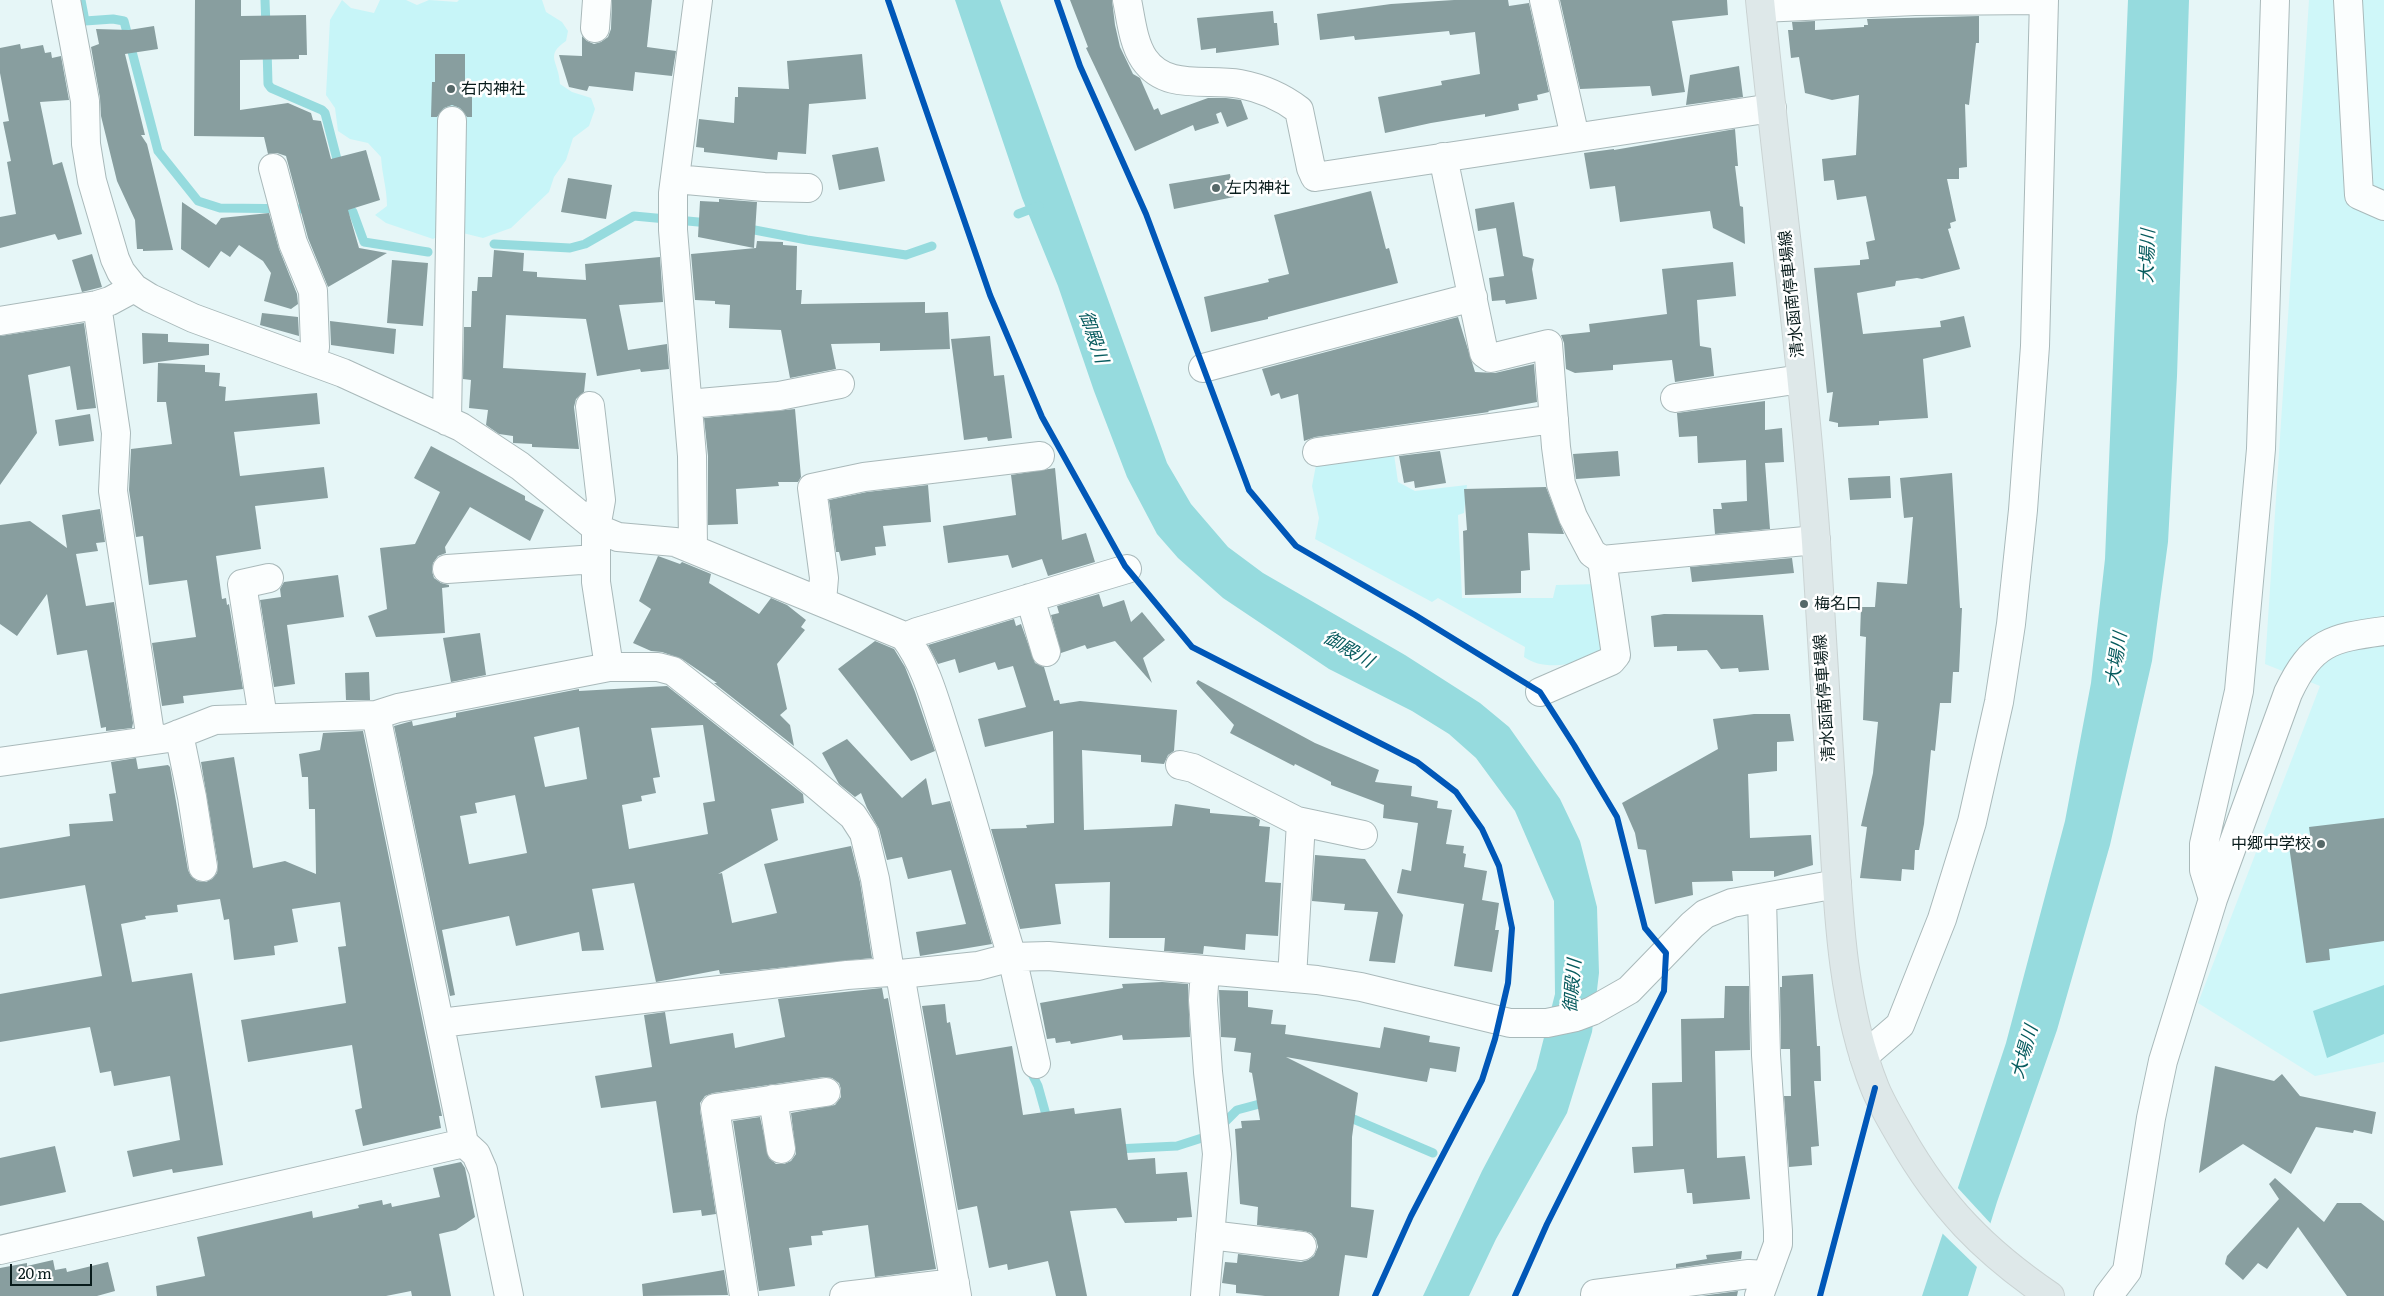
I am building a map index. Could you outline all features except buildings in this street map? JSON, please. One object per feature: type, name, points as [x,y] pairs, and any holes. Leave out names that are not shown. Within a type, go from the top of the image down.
[{"type":"main road","name":"清水函南停車場線","points":[[1760,4],[1801,379],[1816,540],[1837,884],[1849,994],[1856,1031],[1882,1103],[1914,1159],[1939,1197],[1977,1238],[2024,1278],[2050,1296]]},
{"type":"street","points":[[66,0],[86,101],[86,144],[92,181],[115,259],[134,288],[150,298],[193,318],[343,373],[474,435],[520,466],[596,528],[618,537],[676,542],[891,629],[906,637],[915,650],[935,700],[969,808],[1012,957],[1036,1064]]},
{"type":"street","points":[[595,28],[597,0]]},
{"type":"street","points":[[693,548],[692,456],[673,230],[675,179],[698,0]]},
{"type":"street","points":[[1127,0],[1135,36],[1143,58],[1157,75],[1169,79],[1240,84],[1274,94],[1299,110],[1314,175],[1612,133],[1772,108]]},
{"type":"street","points":[[1544,0],[1575,137]]},
{"type":"street","points":[[1760,4],[2044,0],[2034,355],[2023,510],[2011,624],[1999,702],[1972,822],[1942,919],[1900,1025],[1864,1056]]},
{"type":"street","points":[[2213,899],[2204,870],[2204,844],[2239,691],[2261,449],[2275,0]]},
{"type":"street","points":[[2348,0],[2359,195],[2384,206]]},
{"type":"street","points":[[447,421],[452,121]]},
{"type":"street","points":[[1443,156],[1486,356],[1491,358],[1504,356],[1548,344],[1561,484],[1565,497],[1592,553],[1602,560],[1816,540]]},
{"type":"street","points":[[273,168],[297,255],[314,298],[315,348],[312,361]]},
{"type":"street","points":[[675,179],[764,188],[808,188]]},
{"type":"street","points":[[0,321],[97,305],[110,301],[134,288]]},
{"type":"street","points":[[1203,368],[1473,298]]},
{"type":"street","points":[[97,305],[116,433],[113,492],[152,740]]},
{"type":"street","points":[[1675,398],[1801,379]]},
{"type":"street","points":[[688,404],[750,399],[840,384]]},
{"type":"street","points":[[590,406],[601,500],[596,528],[596,582],[609,667]]},
{"type":"street","points":[[1317,452],[1554,419]]},
{"type":"street","points":[[822,601],[824,578],[812,488],[864,477],[1040,456]]},
{"type":"street","points":[[447,570],[596,559]]},
{"type":"street","points":[[1540,692],[1611,661],[1616,655],[1602,560]]},
{"type":"street","points":[[906,637],[917,632],[1127,569]]},
{"type":"street","points":[[263,718],[242,584],[269,578]]},
{"type":"street","points":[[1030,598],[1046,652]]},
{"type":"street","points":[[2108,1296],[2127,1270],[2151,1118],[2163,1061],[2213,899],[2288,693],[2300,668],[2318,649],[2337,640],[2384,632]]},
{"type":"street","points":[[0,762],[152,740],[179,734],[215,720],[376,715],[398,708],[609,667],[658,667],[673,671],[801,772],[853,816],[864,832],[895,973],[956,1290],[844,1296]]},
{"type":"street","points":[[376,715],[464,1143],[476,1154],[483,1170],[509,1296]]},
{"type":"street","points":[[179,734],[192,797],[203,866]]},
{"type":"street","points":[[1180,765],[1193,768],[1301,822],[1363,835]]},
{"type":"street","points":[[1292,978],[1301,822]]},
{"type":"street","points":[[440,1023],[827,977],[978,966],[1012,957],[1048,956],[1292,978],[1361,987],[1510,1023],[1546,1023],[1576,1017],[1630,990],[1692,925],[1705,914],[1732,903],[1837,884]]},
{"type":"street","points":[[1595,1294],[1749,1274],[1763,1285],[1778,1244],[1778,1230],[1766,1055],[1762,898]]},
{"type":"street","points":[[1205,970],[1203,1000],[1214,1130],[1216,1180],[1205,1296]]},
{"type":"street","points":[[744,1296],[715,1108],[826,1092]]},
{"type":"street","points":[[773,1100],[781,1149]]},
{"type":"street","points":[[0,1250],[464,1143]]},
{"type":"street","points":[[1210,1235],[1302,1246]]},
{"type":"path","points":[[1232,186],[1314,175]]},
{"type":"shaded area","points":[[342,0],[351,8],[374,13],[380,0],[406,0],[417,5],[429,0],[457,2],[459,0],[542,0],[546,12],[562,22],[568,31],[566,41],[559,46],[554,55],[560,84],[572,92],[591,98],[595,109],[589,126],[573,138],[566,160],[554,177],[549,192],[511,228],[483,238],[463,233],[444,233],[433,239],[386,223],[375,215],[387,206],[381,157],[368,143],[350,139],[338,131],[335,108],[326,95],[330,20]]},
{"type":"shaded area","points":[[2309,0],[2384,0],[2384,1062],[2315,1076],[2198,1003],[2320,686],[2265,664]]},
{"type":"shaded area","points":[[1393,447],[1398,482],[1415,491],[1467,485],[1464,513],[1458,515],[1462,598],[1553,598],[1556,585],[1601,584],[1610,652],[1567,664],[1544,665],[1534,662],[1524,657],[1525,647],[1438,598],[1432,602],[1315,539],[1319,518],[1312,486],[1317,460]]},
{"type":"water","name":"御殿川","points":[[955,0],[1000,0],[1167,463],[1191,504],[1228,547],[1263,573],[1405,655],[1480,703],[1509,727],[1560,799],[1580,841],[1597,907],[1599,973],[1592,1032],[1567,1113],[1496,1239],[1469,1296],[1423,1296],[1482,1171],[1536,1069],[1555,994],[1554,901],[1515,811],[1476,758],[1449,734],[1412,711],[1329,669],[1223,598],[1178,558],[1157,534],[1127,477],[1094,391],[1058,286],[1022,198]]},
{"type":"water","name":"大場川","points":[[2128,0],[2189,0],[2177,376],[2168,542],[2152,661],[2110,845],[2057,1030],[1997,1202],[1968,1296],[1922,1296],[2006,1043],[2065,821],[2091,683],[2105,559]]},
{"type":"water","points":[[2384,985],[2384,1034],[2327,1058],[2313,1011]]},
{"type":"pier","points":[[1956,1186],[1992,1225],[1979,1269],[1941,1232]]},
{"type":"waterway","points":[[81,0],[85,21],[113,19],[124,21],[158,151],[198,201],[220,208],[311,209]]},
{"type":"waterway","points":[[265,0],[266,27]]},
{"type":"waterway","points":[[267,48],[268,84],[271,88],[325,113],[339,167]]},
{"type":"waterway","points":[[1018,214],[1039,206]]},
{"type":"waterway","points":[[339,208],[349,208],[353,212],[364,242],[428,252]]},
{"type":"waterway","points":[[494,244],[570,248],[585,244],[634,216],[709,223]]},
{"type":"waterway","points":[[744,228],[906,255],[932,246]]},
{"type":"waterway","points":[[1029,1068],[1038,1086],[1048,1122]]},
{"type":"waterway","points":[[1116,1149],[1177,1146],[1205,1137],[1222,1125],[1237,1110],[1267,1102]]},
{"type":"waterway","points":[[1344,1115],[1433,1153]]},
{"type":"cycle path","points":[[888,0],[990,295],[1042,417],[1125,566],[1192,647],[1417,762],[1456,792],[1482,829],[1499,866],[1512,928],[1508,983],[1495,1039],[1482,1080],[1411,1216],[1375,1296]]},
{"type":"cycle path","points":[[1057,0],[1080,66],[1146,214],[1249,490],[1296,546],[1415,615],[1540,692],[1617,817],[1645,928],[1666,953],[1664,991],[1547,1224],[1515,1296]]},
{"type":"cycle path","points":[[1820,1296],[1875,1088]]},
{"type":"place","name":"右内神社","points":[[451,89]]},
{"type":"place","name":"左内神社","points":[[1216,188]]},
{"type":"place","name":"梅名口","points":[[1804,604]]},
{"type":"place","name":"中郷中学校","points":[[2321,844]]}]
